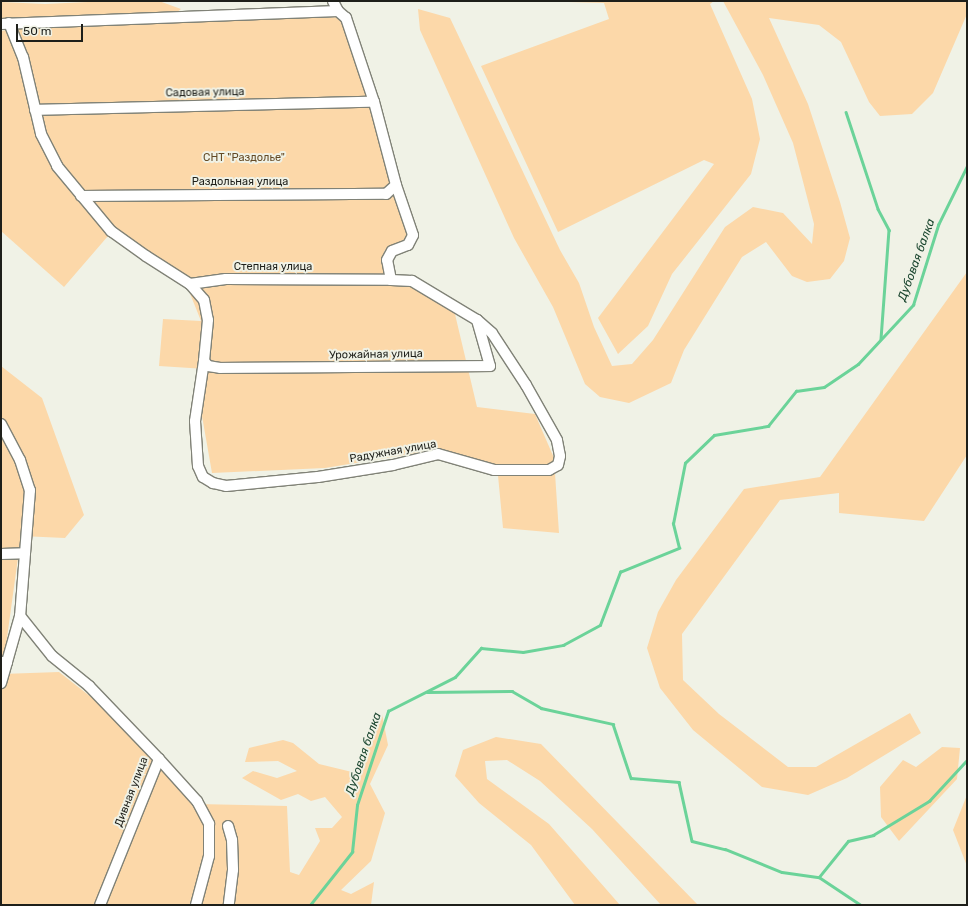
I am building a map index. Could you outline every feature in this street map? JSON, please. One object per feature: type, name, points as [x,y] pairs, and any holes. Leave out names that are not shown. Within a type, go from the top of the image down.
[{"type":"street","points":[[333,1],[338,11],[346,18],[374,102],[396,185],[413,235],[408,244],[392,251],[387,260],[391,280],[412,281],[477,320]]},
{"type":"street","points":[[204,361],[206,314],[204,300],[190,284],[111,232],[57,166],[41,134],[23,57],[5,24],[338,11]]},
{"type":"street","name":"Садовая улица","points":[[35,110],[374,102]]},
{"type":"street","name":"Раздольная улица","points":[[81,196],[386,194],[396,185]]},
{"type":"street","name":"Степная улица","points":[[190,284],[226,279],[391,280]]},
{"type":"street","name":"Радужная улица","points":[[204,361],[195,421],[198,466],[203,477],[213,483],[226,486],[318,477],[393,465],[438,454],[494,470],[549,470],[558,464],[560,456],[557,440],[526,385],[492,333],[477,320]]},
{"type":"street","name":"Урожайная улица","points":[[204,361],[208,366],[220,368],[490,366],[477,320]]},
{"type":"street","points":[[1,424],[20,460],[30,490],[20,616],[4,662],[1,683]]},
{"type":"street","points":[[1,554],[25,553]]},
{"type":"street","name":"Дивная улица","points":[[20,616],[52,656],[89,686],[159,759],[100,905]]},
{"type":"street","points":[[159,759],[197,801],[209,824],[209,856],[196,905]]},
{"type":"street","points":[[228,826],[232,840],[233,870],[229,905]]},
{"type":"green space","points":[[109,1],[159,1],[181,9],[172,16],[1,24],[1,2],[45,4]]},
{"type":"green space","points":[[532,1],[714,1],[710,4],[752,99],[760,139],[751,174],[672,274],[648,326],[618,354],[598,318],[714,164],[704,160],[558,232],[481,66],[609,19],[604,3]]},
{"type":"green space","points":[[723,1],[967,1],[967,14],[933,93],[912,114],[880,116],[869,102],[841,42],[819,25],[769,18],[808,104],[840,202],[850,238],[844,261],[830,279],[807,282],[792,276],[766,242],[742,257],[684,350],[671,383],[629,403],[600,397],[585,384],[553,307],[514,238],[420,30],[418,9],[450,18],[560,250],[579,283],[594,327],[612,366],[632,364],[653,340],[725,227],[753,207],[783,213],[812,244],[814,224],[793,143],[763,75]]},
{"type":"green space","name":"СНТ \"Раздолье\"","points":[[346,17],[409,240],[384,251],[391,283],[417,284],[454,310],[477,407],[535,414],[554,458],[559,533],[503,528],[497,465],[450,452],[422,452],[325,468],[212,473],[202,416],[206,369],[159,366],[163,319],[201,321],[187,286],[108,236],[64,287],[1,231],[1,31],[22,27],[169,21]]},
{"type":"green space","points":[[967,272],[967,455],[924,521],[839,513],[839,493],[780,500],[682,634],[683,680],[719,714],[788,767],[816,767],[910,713],[921,733],[847,778],[808,795],[762,787],[693,730],[660,688],[647,648],[658,612],[676,580],[744,489],[820,477]]},
{"type":"green space","points":[[1,366],[42,398],[84,515],[65,538],[21,536],[2,674],[59,672],[100,704],[197,804],[287,806],[290,872],[299,875],[320,841],[315,828],[332,828],[342,817],[325,797],[311,801],[298,794],[281,800],[242,778],[253,771],[277,778],[297,771],[278,761],[245,762],[249,748],[283,740],[293,743],[319,764],[352,772],[382,714],[388,745],[370,784],[385,813],[371,861],[341,890],[351,894],[374,882],[371,905],[1,905]]},
{"type":"green space","points":[[496,737],[541,744],[698,905],[661,905],[592,829],[540,781],[507,760],[485,761],[487,779],[549,824],[620,905],[575,905],[531,845],[479,803],[455,776],[463,750]]},
{"type":"green space","points":[[942,747],[960,748],[957,779],[899,841],[881,817],[880,787],[903,760],[916,767]]},
{"type":"green space","points":[[967,795],[967,866],[953,830]]},
{"type":"waterway","points":[[846,112],[878,209],[889,230],[881,339]]},
{"type":"waterway","name":"Дубовая балка","points":[[310,905],[352,852],[357,805],[388,711],[455,677],[481,648],[523,652],[563,645],[600,625],[620,572],[679,548],[673,524],[685,463],[714,435],[768,426],[796,391],[824,387],[858,364],[913,305],[938,225],[967,166]]},
{"type":"waterway","points":[[427,692],[512,691],[541,708],[613,724],[631,778],[679,782],[692,841],[725,849],[782,872],[819,877],[848,841],[873,835],[929,801],[967,760]]},
{"type":"waterway","points":[[819,877],[861,905]]}]
